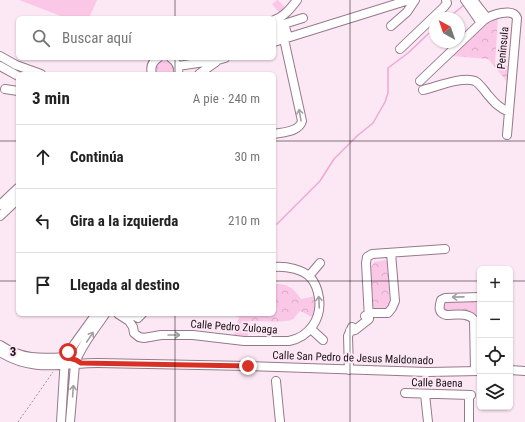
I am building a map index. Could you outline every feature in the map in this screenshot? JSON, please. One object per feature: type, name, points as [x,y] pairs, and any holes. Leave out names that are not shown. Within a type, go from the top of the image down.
[{"type":"street","points":[[282,40],[409,0]]},
{"type":"street","points":[[391,26],[407,12],[415,0]]},
{"type":"street","points":[[400,49],[444,7],[447,3],[446,0]]},
{"type":"street","points":[[278,23],[295,1]]},
{"type":"street","name":"Península","points":[[470,1],[484,20]]},
{"type":"street","name":"Península","points":[[507,135],[509,112],[516,17],[514,14],[507,12],[484,20],[422,79],[426,90],[456,81],[471,80],[479,84],[498,107],[509,112]]},
{"type":"street","points":[[278,23],[303,18]]},
{"type":"street","points":[[276,134],[297,129],[302,121],[278,23]]},
{"type":"street","points":[[0,56],[16,65],[35,72]]},
{"type":"street","points":[[150,72],[152,64],[155,60]]},
{"type":"street","points":[[174,60],[176,62],[178,70],[218,60]]},
{"type":"street","points":[[202,72],[220,60]]},
{"type":"street","points":[[0,66],[16,75]]},
{"type":"street","points":[[5,89],[16,91]]},
{"type":"street","points":[[0,205],[16,190]]},
{"type":"street","points":[[0,216],[16,201]]},
{"type":"street","points":[[349,370],[348,336],[350,331],[355,330],[369,319],[366,263],[368,257],[372,254],[445,249]]},
{"type":"street","points":[[369,313],[388,313],[395,301],[391,253]]},
{"type":"street","points":[[309,276],[320,263]]},
{"type":"street","points":[[276,267],[287,267],[298,270],[312,279],[319,293],[320,310],[311,329],[323,340]]},
{"type":"street","points":[[477,297],[445,298],[441,300],[439,305],[440,311],[443,314],[468,315],[473,319],[477,353]]},
{"type":"street","points":[[61,422],[58,362],[94,316]]},
{"type":"street","points":[[70,422],[77,362],[82,349],[105,316]]},
{"type":"street","name":"Calle Pedro Zuloaga","points":[[121,316],[131,323],[136,335],[144,338],[161,335],[193,335],[244,341],[289,341],[301,337],[311,329]]},
{"type":"street","points":[[0,345],[12,352],[27,357],[58,362]]},
{"type":"street","points":[[0,352],[8,357],[24,363],[58,362]]},
{"type":"street","name":"Calle San Pedro de Jesus Maldonado","points":[[58,362],[427,372],[477,371]]},
{"type":"street","points":[[513,370],[525,371]]},
{"type":"street","points":[[276,381],[280,422]]},
{"type":"street","name":"Calle Baena","points":[[405,393],[470,395],[469,422]]},
{"type":"street","points":[[425,394],[428,422]]},
{"type":"path","points":[[18,422],[58,362]]},
{"type":"green space","points":[[19,0],[97,0],[90,16],[61,16]]},
{"type":"green space","points":[[277,0],[287,10],[281,15],[272,4]]},
{"type":"green space","points":[[498,18],[495,64],[510,66],[509,84],[488,59],[452,56],[460,48],[465,48],[465,43],[484,25]]},
{"type":"green space","points":[[165,60],[170,62],[173,65],[174,72],[155,72],[157,64],[160,61]]},
{"type":"green space","points":[[386,260],[390,307],[387,309],[375,309],[373,306],[371,268],[374,262]]},
{"type":"green space","points":[[276,284],[290,287],[301,299],[316,296],[314,318],[300,311],[295,317],[287,321],[249,321],[248,337],[234,335],[239,317],[235,316],[276,316]]},
{"type":"green space","points":[[446,300],[477,301],[477,317],[473,313],[444,310],[442,303]]},
{"type":"waterway","points":[[455,12],[464,5]]},
{"type":"waterway","points":[[277,224],[320,181],[334,159],[357,136],[373,123],[385,102],[388,93],[388,68],[408,53],[429,33]]},
{"type":"route","points":[[68,352],[65,357],[81,363],[248,366]]}]
